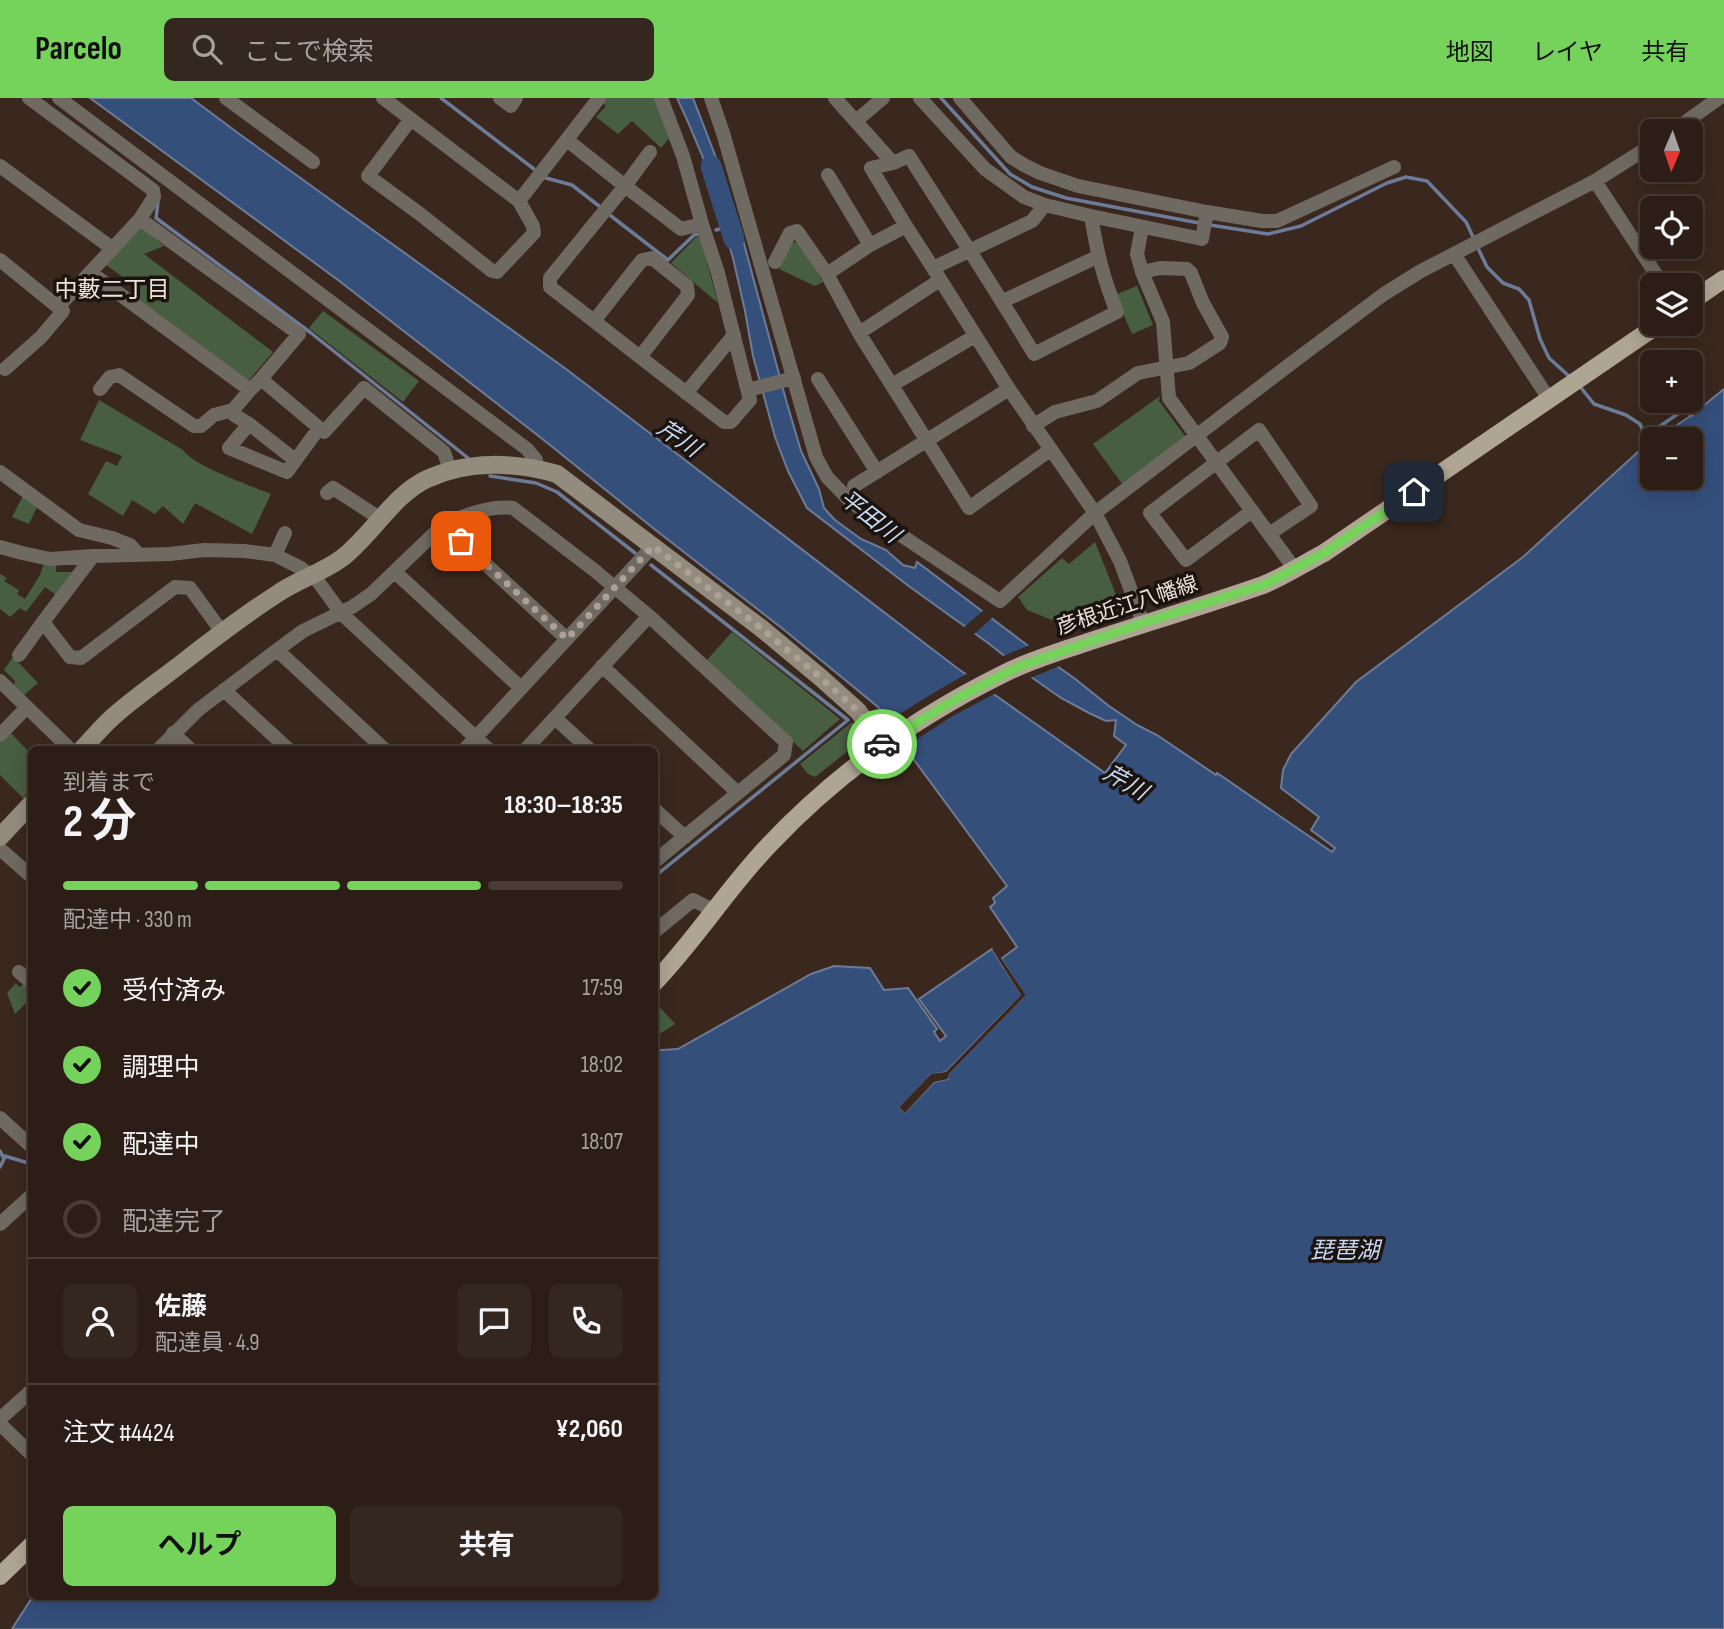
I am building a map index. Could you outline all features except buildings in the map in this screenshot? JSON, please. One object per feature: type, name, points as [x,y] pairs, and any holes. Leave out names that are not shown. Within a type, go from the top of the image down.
[{"type":"main road","points":[[1703,293],[1724,279]]},
{"type":"main road","name":"彦根近江八幡線","points":[[658,979],[738,880],[811,802],[921,720],[1004,673],[1143,623],[1266,584],[1324,553],[1641,336]]},
{"type":"main road","points":[[0,1576],[28,1549]]},
{"type":"street","points":[[29,98],[153,190],[154,197],[141,219],[58,307]]},
{"type":"street","points":[[59,98],[527,449],[536,460],[537,468]]},
{"type":"street","points":[[226,98],[313,162]]},
{"type":"street","points":[[383,98],[411,119],[519,201],[534,233],[497,272],[492,271],[368,176],[411,119]]},
{"type":"street","points":[[500,98],[510,106],[516,98]]},
{"type":"street","points":[[519,201],[599,98]]},
{"type":"street","points":[[650,152],[550,278],[551,287],[724,422],[731,422],[750,400],[750,389],[683,156],[661,98]]},
{"type":"street","points":[[711,98],[791,379],[816,457],[827,477],[851,502],[1000,601],[1095,513],[1384,294],[1422,271],[1595,181],[1640,153]]},
{"type":"street","points":[[835,98],[893,163]]},
{"type":"street","points":[[856,121],[883,98]]},
{"type":"street","points":[[920,98],[985,169],[1024,197],[1091,216],[1202,239],[1207,212]]},
{"type":"street","points":[[960,98],[1012,157],[1040,173],[1078,187],[1262,221],[1277,221],[1394,167]]},
{"type":"street","points":[[1690,119],[1719,98]]},
{"type":"street","points":[[567,140],[681,229],[702,224]]},
{"type":"street","points":[[1091,216],[1097,257],[1116,312],[1034,354],[909,156],[871,168],[1033,426],[1095,513],[1120,561],[1143,623]]},
{"type":"street","points":[[0,166],[113,248]]},
{"type":"street","points":[[828,175],[870,245]]},
{"type":"street","points":[[1595,181],[1654,273]]},
{"type":"street","points":[[859,333],[969,250],[1032,221],[1045,205]]},
{"type":"street","points":[[100,389],[110,377],[119,375],[194,426],[201,426],[214,415],[233,410],[299,334],[141,219]]},
{"type":"street","points":[[827,274],[870,245],[906,226]]},
{"type":"street","points":[[1142,227],[1138,254],[1142,272],[1163,322],[1169,398],[1294,568]]},
{"type":"street","points":[[775,262],[790,233],[797,231],[827,274],[859,333],[969,508],[1050,450]]},
{"type":"street","points":[[1456,253],[1552,397]]},
{"type":"street","points":[[1003,301],[1097,257]]},
{"type":"street","points":[[594,321],[642,260],[652,258],[687,286],[688,295],[640,357]]},
{"type":"street","points":[[0,260],[63,311],[41,337],[5,369]]},
{"type":"street","points":[[1033,426],[1055,412],[1097,401],[1138,373],[1189,363],[1220,344],[1222,337],[1187,269],[1160,268],[1142,272]]},
{"type":"street","points":[[91,273],[250,390]]},
{"type":"street","points":[[686,393],[734,335]]},
{"type":"street","points":[[892,386],[975,336]]},
{"type":"street","points":[[261,379],[324,432],[364,387],[444,452],[450,471]]},
{"type":"street","points":[[750,389],[791,379]]},
{"type":"street","points":[[818,379],[877,472]]},
{"type":"street","points":[[854,486],[1009,389]]},
{"type":"street","points":[[233,410],[234,415],[295,460]]},
{"type":"street","points":[[249,424],[229,448],[286,472],[319,428]]},
{"type":"street","points":[[1252,511],[1186,560],[1150,513],[1259,430],[1311,506],[1269,534]]},
{"type":"street","points":[[85,746],[113,716],[222,632],[279,592],[327,568],[344,556],[416,485],[427,478],[450,471],[490,464],[537,468],[557,474],[761,628],[858,711],[887,743]]},
{"type":"street","points":[[0,472],[79,530],[130,545],[138,554]]},
{"type":"street","points":[[333,488],[381,519]]},
{"type":"street","points":[[162,746],[198,710],[303,631],[371,594],[443,525],[501,506],[513,508],[614,587],[786,742],[784,755],[658,859]]},
{"type":"street","points":[[443,525],[567,639]]},
{"type":"street","points":[[275,555],[285,533]]},
{"type":"street","points":[[468,746],[653,546]]},
{"type":"street","points":[[0,547],[50,559],[231,550],[275,555],[312,575],[341,612],[485,746]]},
{"type":"street","points":[[19,655],[93,556]]},
{"type":"street","points":[[395,572],[521,688]]},
{"type":"street","points":[[43,622],[70,657],[81,658],[175,587],[190,588],[222,632]]},
{"type":"street","points":[[529,746],[649,617]]},
{"type":"street","points":[[277,650],[381,746]]},
{"type":"street","points":[[602,666],[738,793]]},
{"type":"street","points":[[0,681],[67,746]]},
{"type":"street","points":[[224,690],[285,746]]},
{"type":"street","points":[[0,735],[27,708]]},
{"type":"street","points":[[555,718],[586,746]]},
{"type":"street","points":[[173,733],[187,746]]},
{"type":"street","points":[[0,837],[28,807]]},
{"type":"street","points":[[658,813],[685,837]]},
{"type":"street","points":[[0,849],[28,874]]},
{"type":"street","points":[[658,929],[693,900],[715,911]]},
{"type":"street","points":[[19,972],[28,980]]},
{"type":"street","points":[[0,1118],[28,1143]]},
{"type":"street","points":[[0,1224],[28,1199]]},
{"type":"street","points":[[28,1394],[0,1422],[28,1451]]},
{"type":"green space","points":[[606,98],[655,98],[671,136],[661,148],[632,121],[618,134],[596,117],[606,106],[603,103]]},
{"type":"green space","points":[[141,227],[164,246],[144,254],[273,352],[249,380],[245,380],[134,298],[140,289],[106,265]]},
{"type":"green space","points":[[696,237],[700,237],[718,303],[671,263]]},
{"type":"green space","points":[[799,242],[823,282],[815,286],[779,269],[791,243]]},
{"type":"green space","points":[[1137,286],[1153,325],[1132,334],[1115,295]]},
{"type":"green space","points":[[323,311],[419,381],[403,402],[309,328]]},
{"type":"green space","points":[[1160,396],[1159,401],[1185,436],[1123,485],[1093,444]]},
{"type":"green space","points":[[99,400],[183,450],[199,463],[271,494],[252,534],[195,503],[183,524],[163,506],[155,514],[132,500],[123,516],[88,494],[106,461],[117,466],[122,456],[80,440]]},
{"type":"green space","points":[[24,494],[39,503],[29,524],[12,517]]},
{"type":"green space","points":[[1095,542],[1117,597],[1110,609],[1062,624],[1027,610],[1018,597],[1062,558],[1069,564]]},
{"type":"green space","points":[[44,563],[56,563],[56,572],[72,572],[56,595],[45,587],[26,612],[20,608],[10,617],[0,609],[0,574],[7,578],[4,581],[19,590],[17,594],[25,599]]},
{"type":"green space","points":[[732,632],[840,719],[803,751],[706,661]]},
{"type":"green space","points":[[13,657],[38,683],[24,695],[4,670]]},
{"type":"green space","points":[[852,722],[859,732],[857,744],[815,777],[808,774],[800,764]]},
{"type":"green space","points":[[10,732],[28,751],[28,792],[24,799],[0,775],[0,742]]},
{"type":"green space","points":[[16,983],[19,987],[24,984],[28,989],[28,1001],[15,1014],[7,993]]},
{"type":"green space","points":[[658,1005],[675,1024],[658,1035]]},
{"type":"water","name":"琵琶湖","points":[[90,98],[191,98],[566,369],[957,668],[1105,773],[1126,745],[1114,736],[1116,720],[1106,721],[1061,698],[807,508],[788,471],[775,437],[753,356],[727,238],[730,237],[723,193],[717,191],[677,98],[693,98],[743,240],[801,451],[819,489],[824,508],[835,520],[861,539],[886,550],[903,565],[915,568],[917,562],[1109,706],[1216,775],[1217,773],[1332,852],[1335,848],[1311,830],[1319,817],[1281,788],[1283,770],[1291,754],[1356,682],[1523,557],[1640,450],[1640,490],[1703,490],[1703,427],[1674,427],[1694,413],[1703,413],[1703,406],[1724,389],[1724,1629],[12,1629],[30,1600],[658,1600],[658,1052],[678,1049],[811,974],[834,966],[870,968],[884,990],[908,988],[937,1029],[934,1032],[940,1041],[946,1036],[919,999],[992,949],[1022,995],[946,1072],[931,1075],[900,1107],[905,1112],[934,1082],[948,1079],[948,1074],[1025,995],[1001,959],[1017,947],[990,907],[995,903],[993,898],[1007,886],[878,707],[545,441],[338,280]]},
{"type":"pier","points":[[985,609],[994,616],[972,636],[962,629]]},
{"type":"pier","points":[[1032,644],[1062,665],[1028,679],[1001,657]]},
{"type":"pier","points":[[970,672],[998,692],[951,717],[902,749],[882,719],[890,720]]},
{"type":"pier","points":[[994,948],[1026,995],[949,1074],[948,1079],[934,1082],[905,1113],[899,1107],[931,1074],[946,1072],[1021,995],[992,949]]},
{"type":"waterway","points":[[441,98],[534,169]]},
{"type":"waterway","points":[[941,98],[1010,174],[1032,187],[1066,198],[1199,223]]},
{"type":"waterway","name":"平田川","points":[[711,166],[734,239]]},
{"type":"waterway","points":[[1210,225],[1268,234],[1301,226],[1387,183],[1406,177],[1427,181],[1466,222],[1474,239]]},
{"type":"waterway","points":[[546,178],[572,185],[599,206]]},
{"type":"waterway","points":[[158,202],[156,218],[311,333],[468,458]]},
{"type":"waterway","points":[[611,216],[668,260],[694,235],[699,234]]},
{"type":"waterway","points":[[716,230],[731,226]]},
{"type":"waterway","points":[[1477,246],[1487,267],[1503,283],[1519,289],[1529,300],[1540,339],[1549,358],[1570,377]]},
{"type":"waterway","points":[[1578,384],[1594,404],[1626,415],[1640,424],[1643,431],[1653,431],[1682,411],[1692,415]]},
{"type":"waterway","points":[[490,476],[536,483],[557,492],[635,553]]},
{"type":"waterway","points":[[651,565],[848,720],[658,874]]},
{"type":"waterway","points":[[0,1151],[4,1159],[0,1167]]},
{"type":"waterway","points":[[4,1159],[5,1156],[28,1163]]},
{"type":"way so far","points":[[461,541],[567,639],[653,546],[761,628],[820,677],[858,711],[882,744]]},
{"type":"district","name":"中藪二丁目","points":[[112,289]]},
{"type":"route","points":[[882,744],[883,746],[956,699],[1018,667],[1266,584],[1324,553],[1414,492]]},
{"type":"water label","name":"芹川","points":[[679,438]]},
{"type":"water label","name":"芹川","points":[[1126,782]]}]
